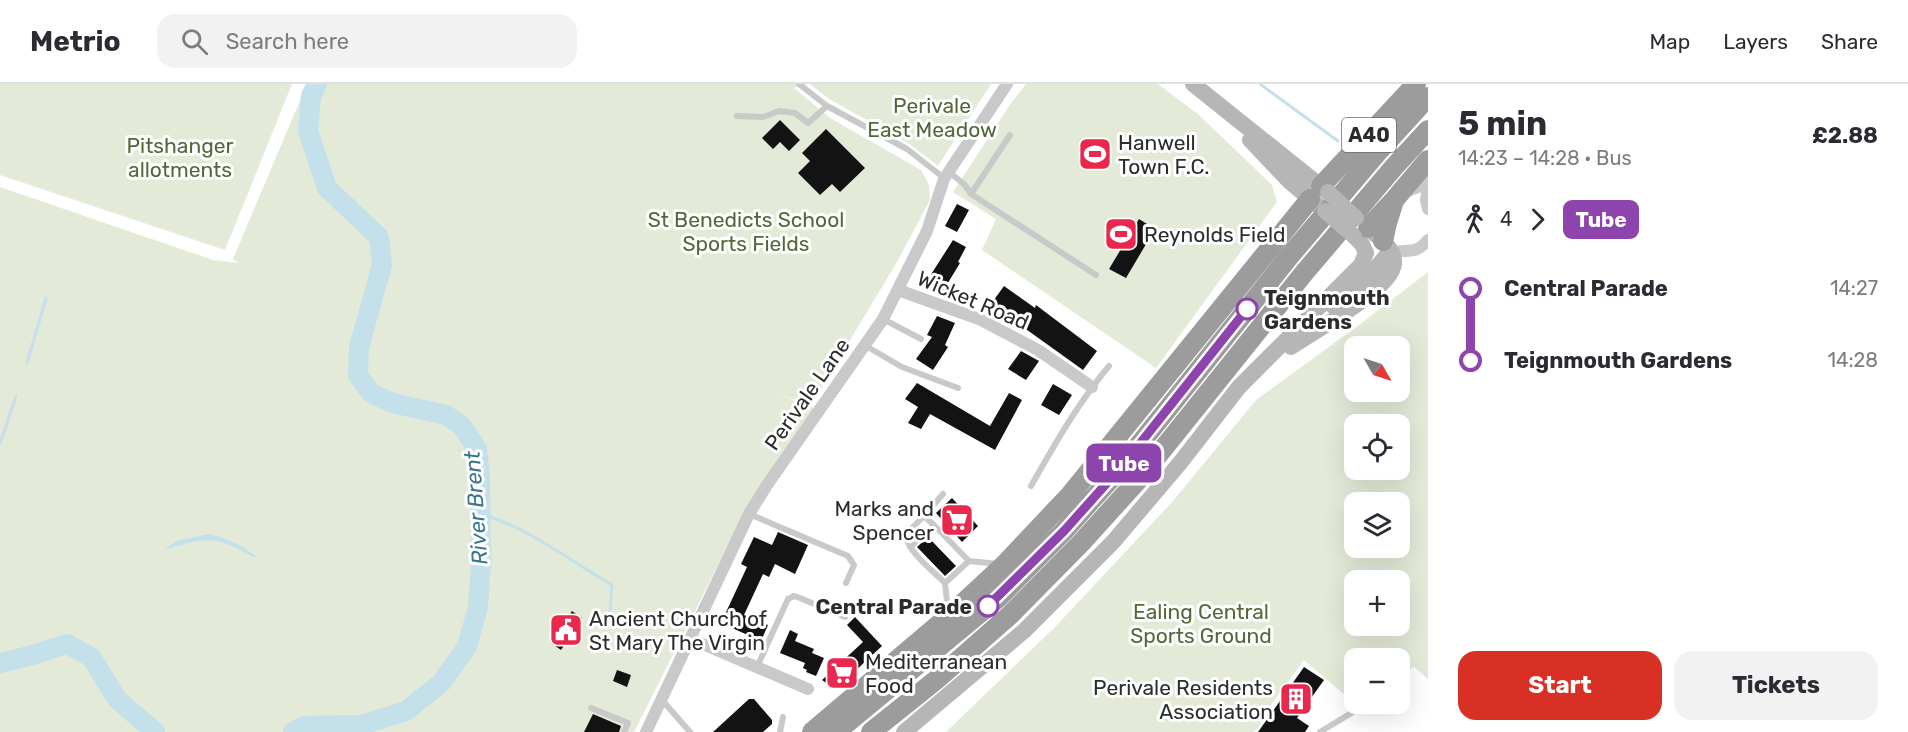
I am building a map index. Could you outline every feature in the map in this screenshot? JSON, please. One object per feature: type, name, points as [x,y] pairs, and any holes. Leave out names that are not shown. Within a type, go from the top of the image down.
[{"type":"highway","name":"A40","points":[[812,732],[949,616],[1004,565],[1070,495],[1319,195],[1416,84]]},
{"type":"highway","name":"A40","points":[[836,732],[998,598],[1064,531],[1123,465],[1288,258],[1376,154],[1428,97]]},
{"type":"highway","name":"A40","points":[[872,732],[1010,615],[1081,543],[1138,480],[1304,273],[1428,130]]},
{"type":"highway","name":"A40","points":[[1361,232],[1395,199],[1428,160]]},
{"type":"highway","name":"A40","points":[[1388,247],[1386,223],[1395,199]]},
{"type":"main road","points":[[1193,84],[1361,232],[1388,247],[1394,265],[1379,287],[1367,297],[1260,367]]},
{"type":"main road","points":[[904,732],[1024,631],[1113,542],[1180,463],[1239,387],[1361,265],[1366,253],[1361,232]]},
{"type":"main road","points":[[1293,334],[1354,290],[1388,255],[1388,247]]},
{"type":"street","name":"Perivale Lane","points":[[646,732],[749,514],[883,319],[927,231],[946,175],[1007,84]]},
{"type":"street","points":[[1395,199],[1407,190],[1421,186],[1428,181]]},
{"type":"street","points":[[1428,187],[1426,201],[1428,209]]},
{"type":"street","points":[[1388,247],[1410,252],[1419,249],[1428,240]]},
{"type":"street","name":"Wicket Road","points":[[898,290],[979,319],[1038,350],[1092,387]]},
{"type":"street","points":[[691,639],[808,689]]},
{"type":"lane","points":[[800,84],[827,105],[907,148],[946,175],[965,184],[971,194],[1096,275]]},
{"type":"lane","points":[[737,116],[763,117],[779,111],[795,113],[808,123],[827,105]]},
{"type":"lane","points":[[971,194],[1010,135]]},
{"type":"lane","points":[[883,319],[921,339]]},
{"type":"lane","points":[[866,346],[902,367],[958,388]]},
{"type":"lane","points":[[1031,486],[1073,413],[1109,366]]},
{"type":"lane","points":[[943,494],[905,535],[910,547],[945,583],[949,616]]},
{"type":"lane","points":[[749,514],[848,556],[854,566],[846,583]]},
{"type":"lane","points":[[924,516],[969,561],[1004,565]]},
{"type":"lane","points":[[910,547],[934,525]]},
{"type":"lane","points":[[945,583],[969,561]]},
{"type":"lane","points":[[757,668],[788,599],[794,596],[845,617]]},
{"type":"lane","points":[[662,700],[690,732]]},
{"type":"lane","points":[[591,708],[628,723],[624,732]]},
{"type":"lane","points":[[1320,732],[1350,714]]},
{"type":"lane","points":[[780,732],[783,717]]},
{"type":"green space","name":"Pitshanger allotments","points":[[0,84],[292,84],[225,250],[0,175]]},
{"type":"green space","name":"St Benedicts School Sports Fields","points":[[307,84],[801,84],[794,88],[830,118],[921,170],[929,185],[930,200],[897,262],[811,405],[777,394],[814,408],[725,551],[634,732],[0,732],[0,187],[213,260],[239,263],[233,259]]},
{"type":"green space","name":"Perivale East Meadow","points":[[810,84],[991,84],[938,166],[908,143],[829,99]]},
{"type":"green space","name":"Reynolds Field","points":[[1026,84],[1158,84],[1199,115],[1272,185],[1277,202],[1156,368],[982,250],[996,219],[953,192]]},
{"type":"green space","name":"Ealing Central Sports Ground","points":[[1428,272],[1428,679],[1414,667],[1410,669],[1410,648],[1344,648],[1344,694],[1304,660],[1254,732],[946,732],[1055,627],[1173,501],[1256,400]]},
{"type":"water","points":[[209,534],[235,543],[258,558],[226,543],[209,540],[165,549],[176,541]]},
{"type":"building","points":[[780,120],[800,140],[789,151],[780,142],[773,149],[762,138]]},
{"type":"building","points":[[826,129],[865,168],[840,192],[832,184],[820,195],[798,173],[810,161],[802,153]]},
{"type":"building","points":[[957,204],[969,210],[957,232],[945,226]]},
{"type":"building","points":[[1139,219],[1155,229],[1126,278],[1109,269]]},
{"type":"building","points":[[953,240],[966,247],[958,262],[960,263],[940,296],[923,287]]},
{"type":"building","points":[[1004,286],[1035,308],[1036,305],[1097,351],[1083,370],[991,304]]},
{"type":"building","points":[[937,316],[955,323],[945,345],[948,347],[933,370],[916,359],[932,337],[927,335]]},
{"type":"building","points":[[1021,351],[1039,361],[1026,380],[1008,369]]},
{"type":"building","points":[[917,383],[990,426],[1009,393],[1022,400],[995,450],[930,414],[921,429],[908,423],[918,407],[905,399]]},
{"type":"building","points":[[1053,384],[1072,395],[1059,415],[1041,405]]},
{"type":"building","name":"Marks and Spencer","points":[[952,498],[978,526],[962,542],[936,513]]},
{"type":"building","points":[[778,532],[808,545],[795,574],[775,564],[769,577],[763,574],[744,615],[768,625],[761,641],[721,623],[747,567],[741,564],[754,537],[772,545]]},
{"type":"building","points":[[928,537],[956,566],[945,576],[917,547]]},
{"type":"building","name":"Ancient Church of St Mary The Virgin","points":[[572,611],[582,618],[561,650],[551,643]]},
{"type":"building","name":"Central Parade","points":[[855,617],[882,646],[839,686],[832,687],[822,680],[863,642],[847,625]]},
{"type":"building","points":[[790,630],[798,634],[795,641],[814,649],[812,653],[824,658],[816,676],[806,672],[807,670],[803,668],[805,663],[780,653]]},
{"type":"building","name":"Perivale Residents Association","points":[[1304,667],[1324,680],[1297,718],[1309,726],[1305,732],[1258,732]]},
{"type":"building","points":[[617,670],[631,675],[627,687],[613,681]]},
{"type":"building","points":[[749,699],[754,699],[772,720],[772,724],[763,732],[713,732]]},
{"type":"building","points":[[593,714],[621,726],[619,732],[584,732]]},
{"type":"waterway","name":"River Brent","points":[[293,732],[305,726],[361,725],[406,711],[441,683],[467,647],[478,607],[481,563],[480,476],[477,449],[462,426],[446,415],[392,403],[371,393],[358,375],[359,347],[382,265],[379,237],[327,188],[308,131],[311,96],[317,84]]},
{"type":"waterway","points":[[1260,84],[1338,141]]},
{"type":"waterway","points":[[27,363],[46,298]]},
{"type":"waterway","points":[[0,444],[16,396]]},
{"type":"waterway","points":[[481,514],[516,527],[612,585],[610,612]]},
{"type":"waterway","name":"River Brent","points":[[0,663],[67,644],[91,657],[117,699],[155,732]]},
{"type":"bus line","name":"Tube","points":[[988,606],[1064,531],[1123,465],[1247,309]]},
{"type":"place","name":"Hanwell Town F.C.","points":[[1095,154]]},
{"type":"place","name":"Reynolds Field","points":[[1121,234]]},
{"type":"place","name":"Teignmouth Gardens","points":[[1247,309]]},
{"type":"place","name":"Marks and Spencer","points":[[957,520]]},
{"type":"place","name":"Central Parade","points":[[988,606]]},
{"type":"place","name":"Ancient Church of St Mary The Virgin","points":[[566,630]]},
{"type":"place","name":"Mediterranean Food","points":[[842,673]]},
{"type":"place","name":"Perivale Residents Association","points":[[1296,699]]}]
